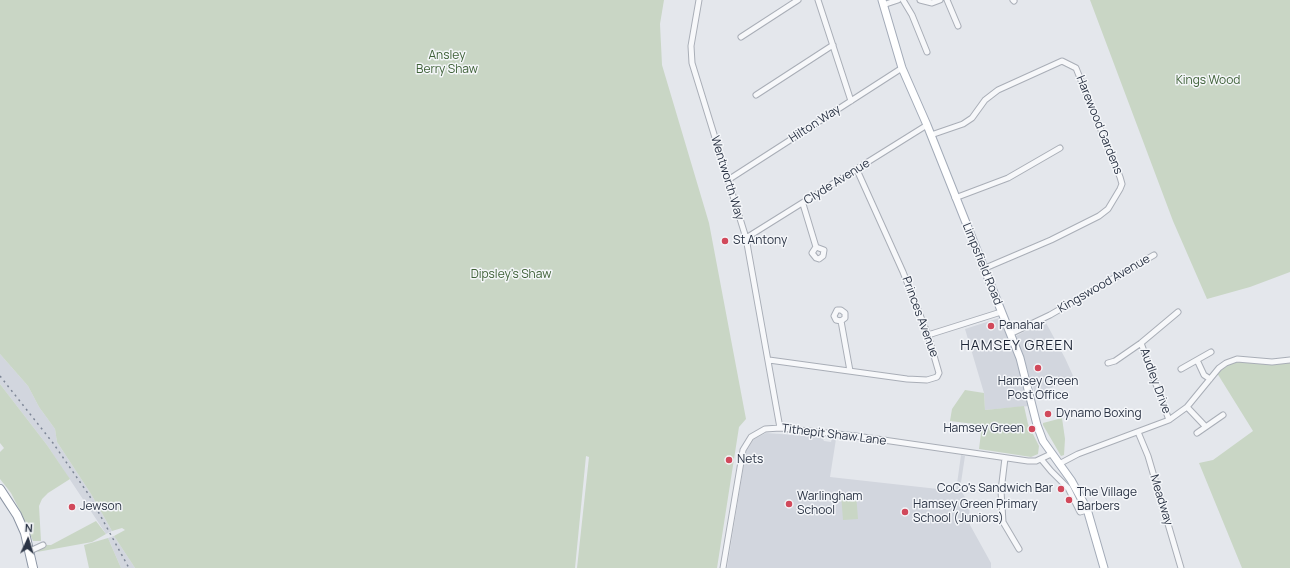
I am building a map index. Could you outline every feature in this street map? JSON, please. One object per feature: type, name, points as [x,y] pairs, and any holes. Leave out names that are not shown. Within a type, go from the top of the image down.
[{"type":"highway","points":[[0,489],[17,515],[30,551],[33,568]]},
{"type":"main road","name":"Limpsfield Road","points":[[883,2],[902,68],[927,125],[983,269],[1025,371],[1037,425],[1043,441],[1078,492],[1087,510],[1104,568]]},
{"type":"street","name":"Wentworth Way","points":[[699,0],[691,46],[692,63],[746,238],[780,428]]},
{"type":"street","points":[[741,37],[798,0]]},
{"type":"street","points":[[818,0],[851,101]]},
{"type":"street","points":[[883,2],[898,0]]},
{"type":"street","points":[[903,0],[912,14],[924,50]]},
{"type":"street","points":[[920,0],[932,3],[940,0]]},
{"type":"street","points":[[947,0],[958,26]]},
{"type":"street","points":[[756,94],[833,45]]},
{"type":"street","name":"Harewood Gardens","points":[[930,135],[963,124],[972,118],[985,100],[998,90],[1062,61],[1076,68],[1120,177],[1122,184],[1120,189],[1108,209],[1099,216],[1051,240],[983,269]]},
{"type":"street","name":"Hilton Way","points":[[728,180],[902,68]]},
{"type":"street","name":"Clyde Avenue","points":[[746,238],[803,204],[927,125]]},
{"type":"street","points":[[955,198],[1008,178],[1060,148]]},
{"type":"street","name":"Princes Avenue","points":[[769,360],[906,380],[927,380],[937,377],[939,373],[928,335],[903,272],[857,170]]},
{"type":"street","points":[[803,204],[816,247]]},
{"type":"street","name":"Kingswood Avenue","points":[[1010,334],[1050,315],[1154,255]]},
{"type":"street","points":[[928,335],[1001,312]]},
{"type":"street","name":"Audley Drive","points":[[1108,363],[1115,361],[1140,343],[1178,312]]},
{"type":"street","points":[[841,321],[850,371]]},
{"type":"street","name":"Audley Drive","points":[[1140,343],[1169,420]]},
{"type":"street","points":[[1181,369],[1211,352]]},
{"type":"street","points":[[1059,464],[1078,454],[1169,420],[1187,407],[1210,379],[1226,363],[1237,359],[1272,362],[1290,360]]},
{"type":"street","points":[[1197,360],[1204,375],[1210,379]]},
{"type":"street","points":[[1187,407],[1205,426]]},
{"type":"street","points":[[1196,433],[1223,415]]},
{"type":"street","name":"Tithepit Shaw Lane","points":[[723,568],[743,450],[746,444],[759,431],[780,428],[856,436],[1028,461],[1041,459],[1051,454]]},
{"type":"street","name":"Meadway","points":[[1138,432],[1148,456],[1181,568]]},
{"type":"street","points":[[1005,458],[1001,491],[1003,522],[1018,549]]},
{"type":"street","points":[[1041,459],[1050,471],[1068,488],[1076,500],[1079,511],[1081,512],[1087,510]]},
{"type":"street","points":[[30,551],[43,545]]},
{"type":"shaded area","points":[[999,318],[1016,356],[1029,406],[985,410],[984,393],[965,329]]},
{"type":"shaded area","points":[[1045,321],[1075,380],[1035,393],[1016,336]]},
{"type":"shaded area","points":[[0,354],[28,386],[39,407],[55,429],[57,442],[91,494],[112,531],[106,534],[47,445],[0,384]]},
{"type":"shaded area","points":[[766,433],[822,437],[824,441],[831,442],[832,438],[836,439],[830,477],[956,491],[961,455],[965,456],[960,489],[969,504],[970,525],[991,563],[991,568],[727,568],[746,452],[754,439]]},
{"type":"shaded area","points":[[114,536],[135,568],[121,568],[108,538]]},
{"type":"green space","points":[[0,0],[664,0],[660,24],[662,65],[709,223],[746,419],[739,427],[717,568],[577,568],[589,457],[586,456],[575,568],[135,568],[114,536],[125,530],[122,528],[112,531],[91,494],[57,442],[55,429],[39,407],[28,386],[0,354]]},
{"type":"green space","name":"Kings Wood","points":[[1090,0],[1290,0],[1290,272],[1250,287],[1207,299],[1173,221]]},
{"type":"green space","points":[[1241,361],[1290,361],[1290,568],[1242,568],[1199,463],[1213,460],[1253,431],[1217,373],[1227,365]]},
{"type":"green space","points":[[0,384],[47,445],[70,479],[48,493],[42,499],[39,506],[41,541],[33,541],[11,493],[0,479],[0,452],[4,448],[0,443]]},
{"type":"green space","points":[[965,390],[984,393],[985,410],[1024,406],[1028,424],[1039,446],[1038,454],[1031,457],[979,449],[982,425],[950,421],[952,409]]},
{"type":"green space","points":[[1062,418],[1065,439],[1064,455],[1061,456],[1043,423]]},
{"type":"green space","points":[[856,493],[858,519],[843,520],[841,494]]},
{"type":"green space","points":[[96,521],[106,534],[92,542],[37,552],[45,545],[51,545]]},
{"type":"green space","points":[[108,538],[121,568],[89,568],[84,545]]},
{"type":"railway","points":[[0,376],[53,443],[89,495],[129,568]]},
{"type":"place","name":"St Antony","points":[[725,241]]},
{"type":"place","name":"Panahar","points":[[991,326]]},
{"type":"place","name":"Hamsey Green Post Office","points":[[1038,368]]},
{"type":"place","name":"Dynamo Boxing","points":[[1048,414]]},
{"type":"place","name":"Hamsey Green","points":[[1032,429]]},
{"type":"place","name":"Nets","points":[[729,460]]},
{"type":"place","name":"CoCo's Sandwich Bar","points":[[1061,489]]},
{"type":"place","name":"The Village Barbers","points":[[1069,500]]},
{"type":"place","name":"Warlingham School","points":[[789,504]]},
{"type":"place","name":"Jewson","points":[[72,507]]},
{"type":"place","name":"Hamsey Green Primary School (Juniors)","points":[[905,512]]},
{"type":"district","name":"HAMSEY GREEN","points":[[1017,346]]},
{"type":"park label","name":"Ansley Berry Shaw","points":[[447,63]]},
{"type":"park label","name":"Dipsley's Shaw","points":[[511,275]]}]
